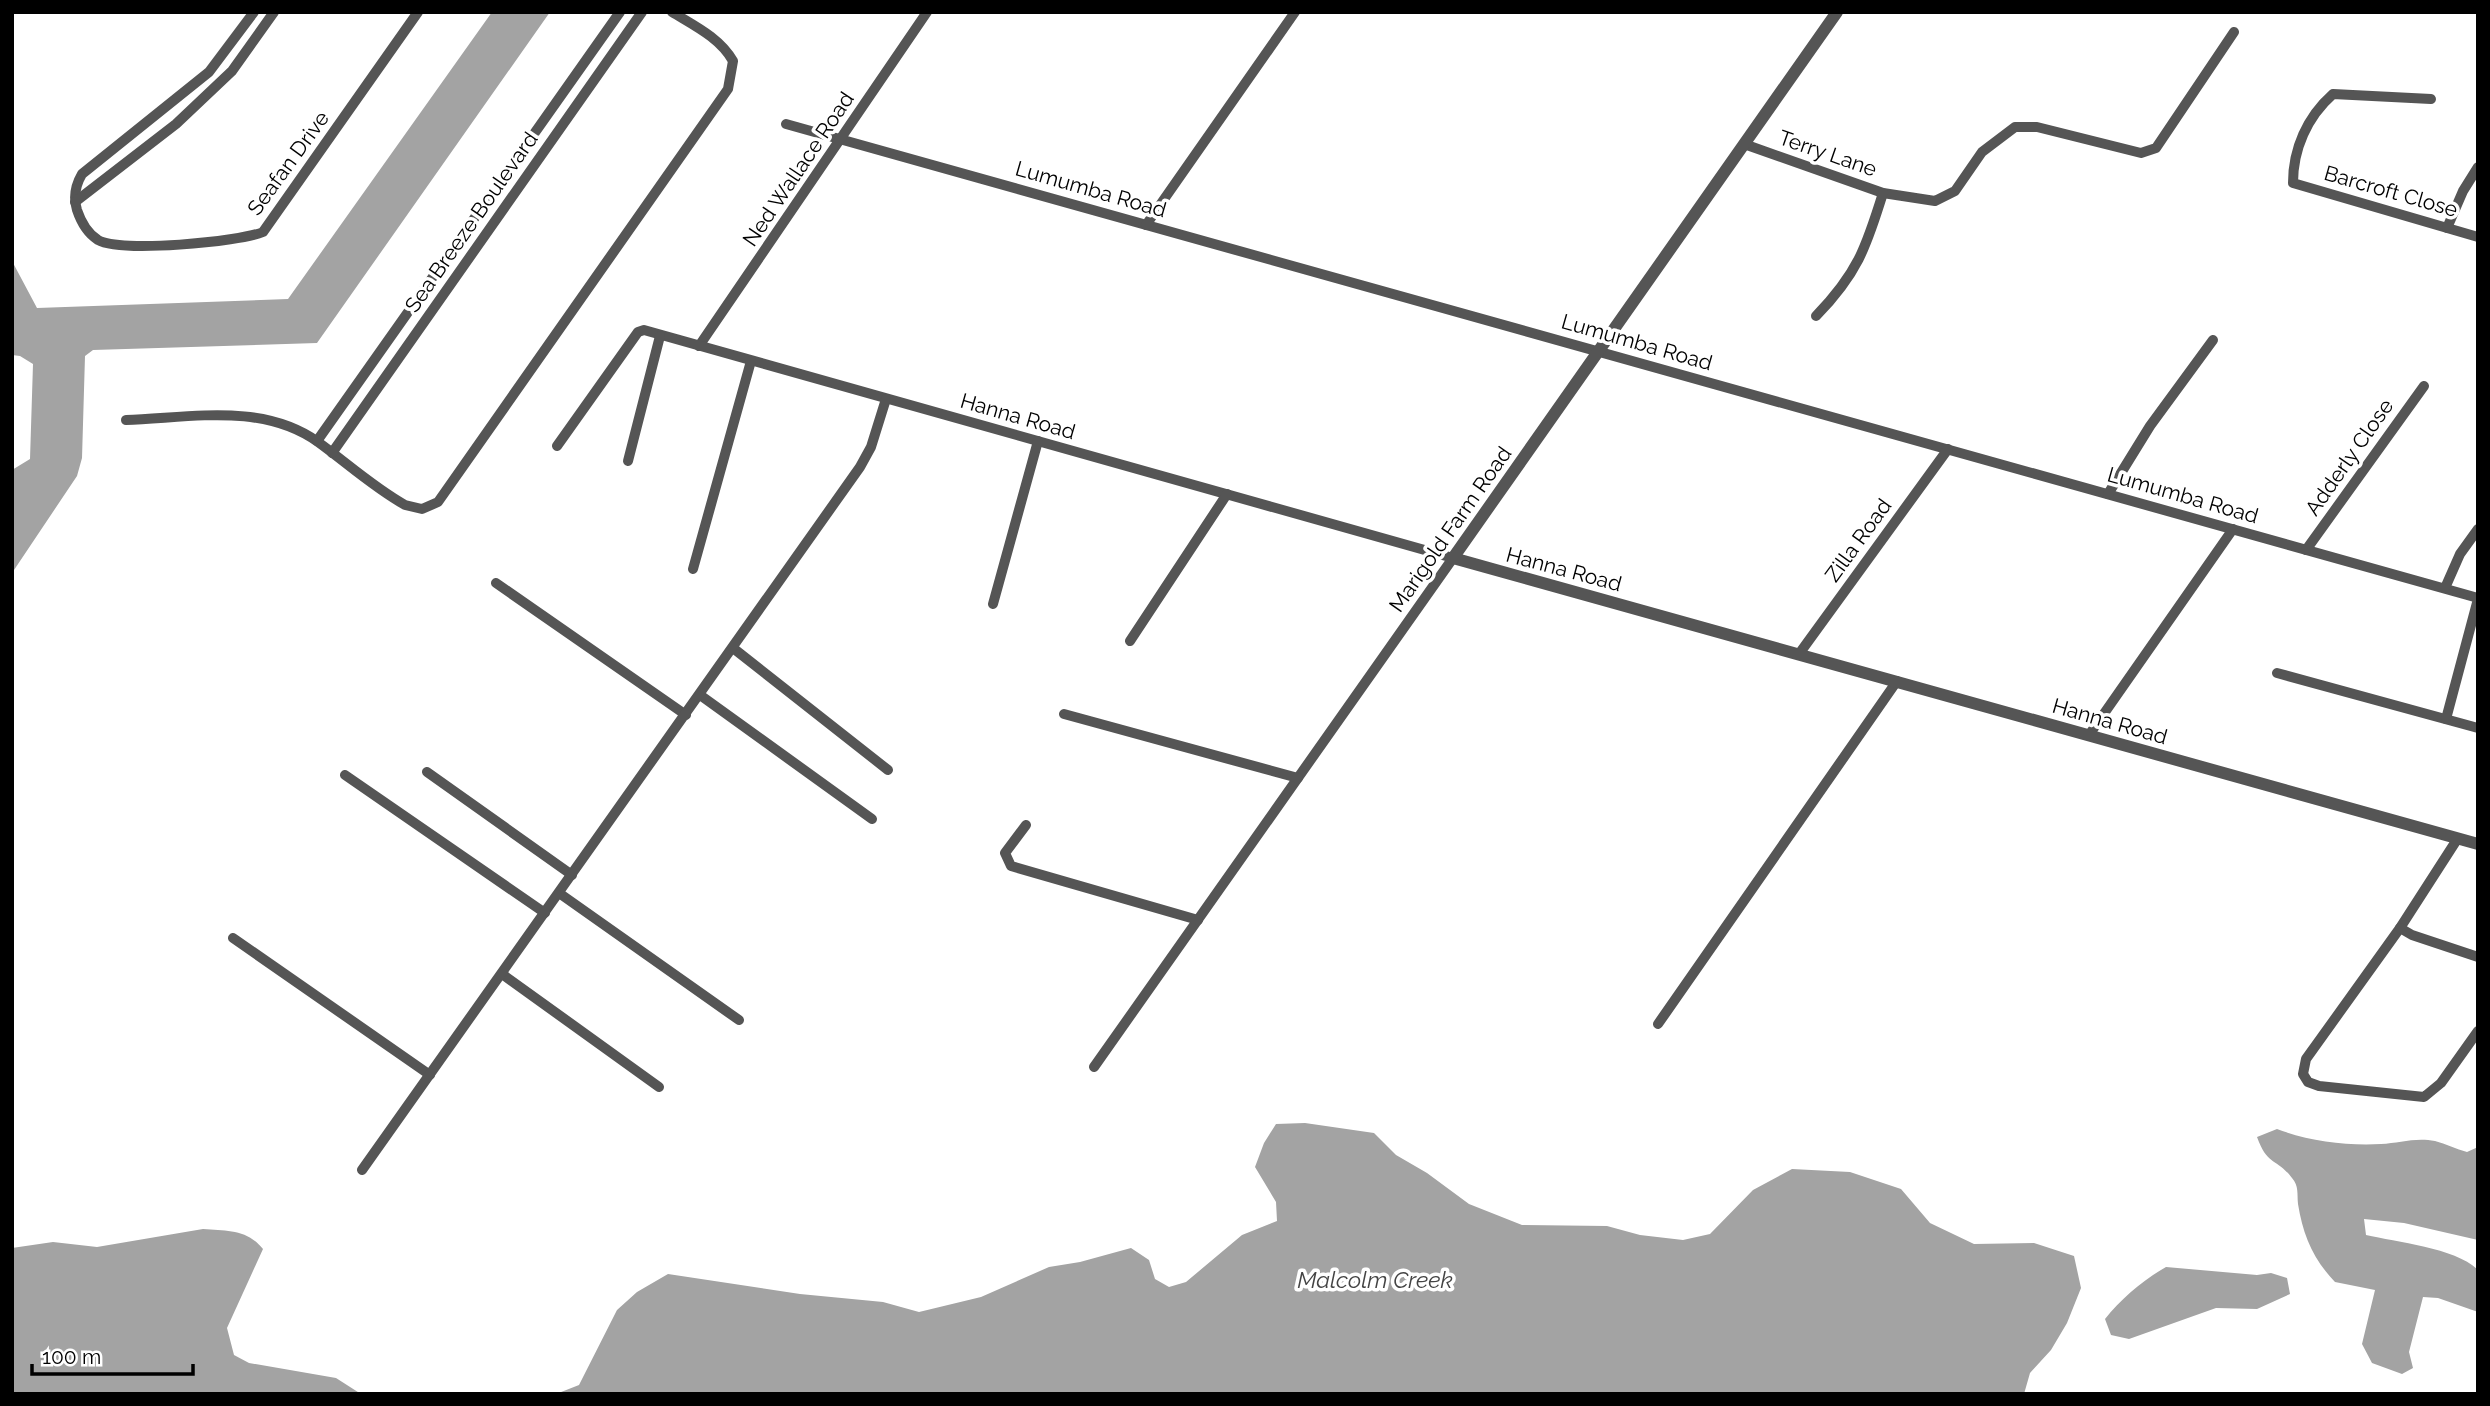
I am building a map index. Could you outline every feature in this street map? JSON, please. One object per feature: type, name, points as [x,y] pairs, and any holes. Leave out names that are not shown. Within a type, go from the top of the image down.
[{"type":"street","points":[[75,202],[76,184],[82,174],[201,80],[254,12]]},
{"type":"street","points":[[75,202],[176,124],[232,71],[274,12]]},
{"type":"street","name":"Seafan Drive","points":[[75,202],[82,224],[99,240],[117,246],[247,239],[263,232],[418,12]]},
{"type":"street","name":"Sea Breeze Boulevard","points":[[317,441],[620,12]]},
{"type":"street","name":"Sea Breeze Boulevard","points":[[332,453],[642,12]]},
{"type":"street","points":[[126,420],[254,415],[281,422],[317,441],[392,498],[413,508],[430,507],[444,495],[728,89],[733,61],[727,51],[720,42],[673,12]]},
{"type":"street","name":"Ned Wallace Road","points":[[699,346],[927,12]]},
{"type":"street","points":[[1146,225],[1295,12]]},
{"type":"street","name":"Marigold Farm Road","points":[[1094,1067],[1837,12]]},
{"type":"street","points":[[1883,193],[1935,201],[1955,191],[1982,152],[2002,134],[2015,127],[2037,127],[2141,153],[2157,148],[2234,32]]},
{"type":"street","name":"Barcroft Close","points":[[2431,99],[2333,94],[2322,104],[2299,142],[2293,161],[2293,183],[2478,237]]},
{"type":"street","name":"Lumumba Road","points":[[786,124],[2478,599]]},
{"type":"street","name":"Terry Lane","points":[[1744,144],[1883,193],[1865,251],[1844,288],[1816,316]]},
{"type":"street","points":[[2447,228],[2463,191],[2478,167]]},
{"type":"street","name":"Hanna Road","points":[[557,446],[640,331],[2478,844]]},
{"type":"street","points":[[628,461],[660,336]]},
{"type":"street","points":[[2108,494],[2150,426],[2213,340]]},
{"type":"street","points":[[693,569],[751,361]]},
{"type":"street","name":"Adderly Close","points":[[2306,550],[2424,386]]},
{"type":"street","points":[[362,1170],[866,457],[886,399]]},
{"type":"street","points":[[993,604],[1038,441]]},
{"type":"street","name":"Zilla Road","points":[[1799,654],[1948,449]]},
{"type":"street","points":[[1130,640],[1227,494]]},
{"type":"street","points":[[2089,735],[2233,529]]},
{"type":"street","points":[[2445,588],[2460,554],[2478,529]]},
{"type":"street","points":[[496,583],[686,715]]},
{"type":"street","points":[[2446,719],[2478,599]]},
{"type":"street","points":[[733,648],[888,770]]},
{"type":"street","points":[[2277,673],[2478,728]]},
{"type":"street","points":[[1658,1024],[1897,681]]},
{"type":"street","points":[[700,695],[872,819]]},
{"type":"street","points":[[1064,714],[1298,778]]},
{"type":"street","points":[[427,772],[572,875]]},
{"type":"street","points":[[345,775],[545,913]]},
{"type":"street","points":[[1026,825],[1005,852],[1011,866],[1198,920]]},
{"type":"street","points":[[2458,838],[2400,928],[2306,1059],[2303,1074],[2308,1082],[2319,1086],[2424,1097],[2441,1083],[2478,1031]]},
{"type":"street","points":[[559,893],[739,1020]]},
{"type":"street","points":[[2400,928],[2412,935],[2478,957]]},
{"type":"street","points":[[233,939],[430,1075]]},
{"type":"street","points":[[502,974],[659,1087]]},
{"type":"water","points":[[492,12],[550,12],[317,343],[93,350],[85,356],[82,458],[77,476],[12,573],[12,470],[30,459],[33,364],[20,356],[12,355],[12,261],[37,308],[288,299]]},
{"type":"water","name":"Malcolm Creek","points":[[1305,1123],[1374,1133],[1396,1155],[1427,1173],[1469,1204],[1522,1225],[1607,1226],[1640,1235],[1683,1240],[1710,1234],[1753,1190],[1792,1169],[1850,1172],[1901,1189],[1930,1223],[1974,1244],[2034,1243],[2074,1256],[2081,1288],[2067,1323],[2051,1350],[2030,1373],[2024,1394],[556,1394],[579,1385],[617,1310],[637,1292],[668,1274],[800,1294],[883,1302],[919,1312],[981,1297],[1049,1267],[1080,1262],[1131,1248],[1149,1260],[1155,1279],[1169,1287],[1186,1282],[1242,1235],[1277,1221],[1276,1202],[1255,1167],[1264,1143],[1276,1124]]},
{"type":"water","points":[[2277,1129],[2315,1140],[2342,1143],[2435,1141],[2467,1152],[2478,1147],[2478,1240],[2404,1223],[2364,1219],[2366,1235],[2440,1251],[2477,1269],[2478,1312],[2438,1298],[2423,1297],[2409,1352],[2413,1368],[2402,1374],[2372,1363],[2362,1344],[2375,1290],[2335,1282],[2310,1246],[2300,1215],[2296,1184],[2286,1171],[2269,1158],[2257,1137]]},
{"type":"water","points":[[203,1229],[243,1234],[263,1249],[227,1328],[234,1355],[249,1363],[336,1378],[361,1394],[12,1394],[12,1248],[53,1242],[97,1247]]},
{"type":"water","points":[[2166,1267],[2257,1275],[2271,1273],[2287,1278],[2290,1294],[2257,1309],[2216,1308],[2129,1339],[2111,1335],[2105,1319],[2133,1290]]}]
